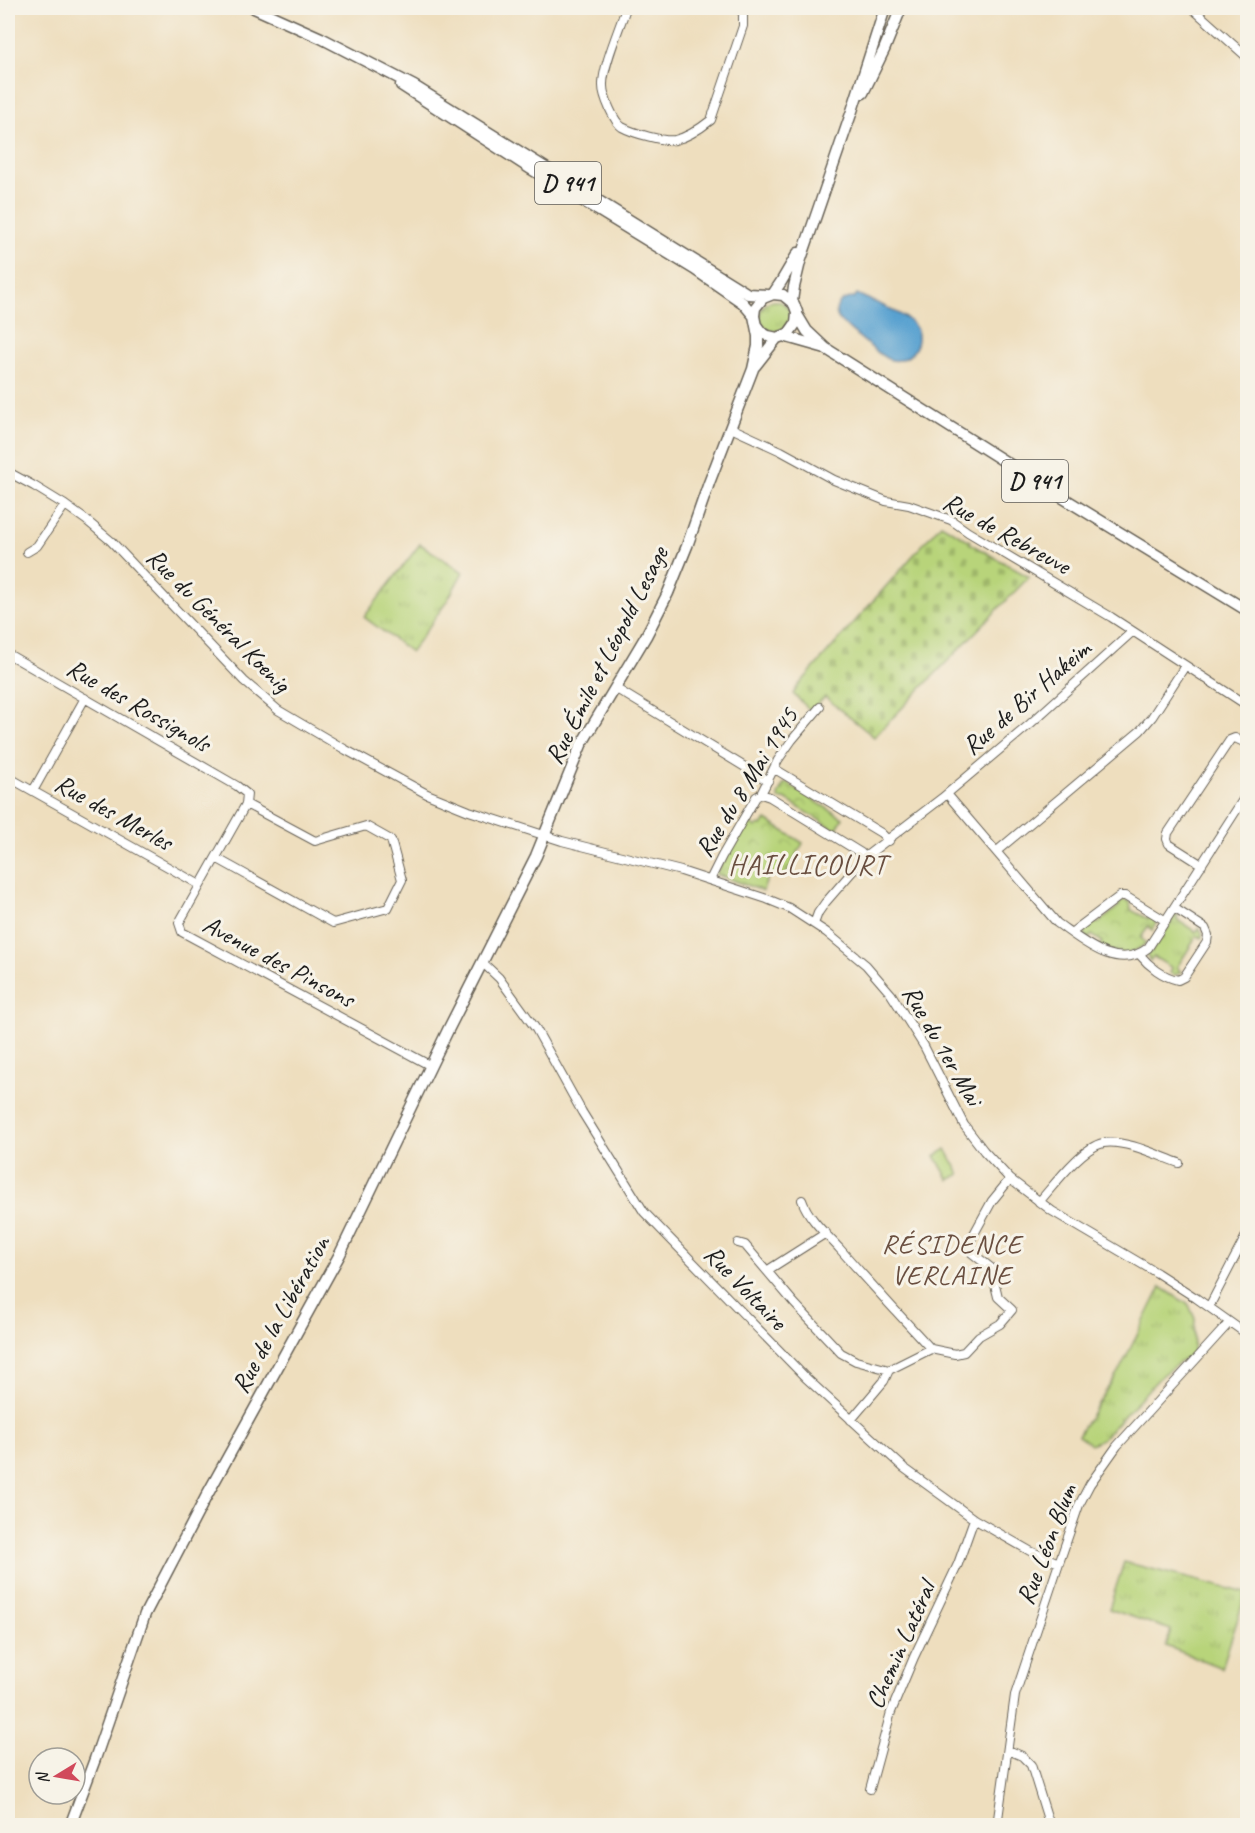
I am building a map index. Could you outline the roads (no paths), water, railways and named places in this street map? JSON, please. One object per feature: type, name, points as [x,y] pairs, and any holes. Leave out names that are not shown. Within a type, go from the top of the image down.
[{"type":"main road","name":"D 941","points":[[254,8],[321,38],[414,86],[748,294],[770,295]]},
{"type":"main road","points":[[792,301],[811,229],[885,8]]},
{"type":"main road","points":[[852,111],[885,50],[901,8]]},
{"type":"main road","name":"D 941","points":[[371,64],[512,157],[694,269],[743,303],[755,321]]},
{"type":"main road","points":[[753,369],[758,346],[755,321],[757,304],[770,295],[781,282],[811,229]]},
{"type":"main road","points":[[753,369],[780,337],[794,328],[798,316],[792,301],[783,295],[770,295]]},
{"type":"main road","name":"D 941","points":[[798,316],[807,331],[825,348],[1248,611]]},
{"type":"main road","points":[[755,321],[764,334],[780,337]]},
{"type":"main road","name":"D 941","points":[[780,337],[825,348]]},
{"type":"main road","name":"Rue Émile et Léopold Lesage","points":[[545,835],[581,745],[646,636],[668,593],[753,369]]},
{"type":"main road","name":"Rue de la Libération","points":[[71,1823],[145,1614],[207,1495],[340,1254],[545,835]]},
{"type":"street","points":[[626,8],[602,77],[603,90],[614,117],[621,126],[663,141],[677,140],[702,128],[711,120],[743,26],[743,14],[739,8]]},
{"type":"street","points":[[1192,8],[1248,58]]},
{"type":"street","name":"Rue de Rebreuve","points":[[731,428],[781,451],[834,480],[886,501],[951,520],[1111,617],[1248,706]]},
{"type":"street","name":"Rue du Général Koenig","points":[[8,472],[64,505],[111,541],[244,681],[278,710],[427,794],[469,811],[545,835]]},
{"type":"street","points":[[27,552],[37,546],[64,505]]},
{"type":"street","name":"Rue de Bir Hakeim","points":[[814,924],[825,903],[865,857],[889,841],[947,794],[1030,724],[1132,632]]},
{"type":"street","name":"Rue des Rossignols","points":[[8,654],[237,786],[247,799],[315,841],[366,826],[391,840],[402,880],[388,908],[333,923],[216,858]]},
{"type":"street","points":[[997,851],[1140,731],[1152,717],[1185,666]]},
{"type":"street","points":[[615,688],[768,781]]},
{"type":"street","points":[[33,791],[85,698]]},
{"type":"street","name":"Rue du 8 Mai 1945","points":[[710,880],[756,796],[761,794],[778,760],[820,707]]},
{"type":"street","points":[[1202,865],[1169,844],[1168,833],[1230,740],[1236,738],[1248,744]]},
{"type":"street","points":[[775,769],[881,833],[889,841]]},
{"type":"street","name":"Rue des Merles","points":[[8,777],[200,885]]},
{"type":"street","points":[[947,794],[1057,923],[1105,954],[1120,958],[1140,955],[1148,948],[1248,792]]},
{"type":"street","points":[[761,794],[770,797],[865,857]]},
{"type":"street","name":"Avenue des Pinsons","points":[[247,799],[179,923],[182,932],[431,1066]]},
{"type":"street","name":"Rue du 1er Mai","points":[[545,835],[710,880],[778,903],[814,924],[866,965],[891,994],[924,1046],[964,1125],[1010,1179],[1039,1202],[1114,1246],[1248,1335]]},
{"type":"street","points":[[1071,933],[1120,896],[1125,896],[1166,921]]},
{"type":"street","points":[[1140,955],[1147,964],[1171,979],[1178,980],[1184,977],[1207,942],[1208,935],[1205,928],[1174,908]]},
{"type":"street","name":"Rue Voltaire","points":[[483,963],[499,978],[536,1029],[582,1112],[644,1212],[805,1377],[904,1468],[974,1519],[1030,1551],[1059,1563]]},
{"type":"street","points":[[1039,1202],[1083,1155],[1094,1146],[1105,1142],[1146,1151],[1179,1163]]},
{"type":"street","points":[[802,1200],[805,1208],[826,1233],[931,1349],[955,1354],[964,1352],[979,1336],[1000,1324],[1012,1310],[998,1297],[991,1268],[972,1253],[969,1243],[992,1201],[1010,1179]]},
{"type":"street","points":[[1209,1307],[1248,1232]]},
{"type":"street","points":[[768,1270],[826,1233]]},
{"type":"street","points":[[738,1243],[745,1245],[794,1303],[841,1353],[856,1361],[889,1370]]},
{"type":"street","name":"Rue Léon Blum","points":[[997,1826],[1015,1695],[1079,1505],[1090,1484],[1117,1446],[1229,1323]]},
{"type":"street","points":[[851,1420],[884,1381],[889,1370],[931,1349]]},
{"type":"street","name":"Chemin Latéral","points":[[870,1789],[891,1712],[914,1657],[955,1573],[974,1519]]},
{"type":"street","points":[[1008,1749],[1022,1756],[1031,1765],[1050,1826]]},
{"type":"water","points":[[857,294],[892,310],[911,322],[918,336],[915,349],[910,355],[903,359],[888,359],[840,321],[836,312],[838,305],[849,298],[854,298]]},
{"type":"district","name":"HAILLICOURT","points":[[808,864]]},
{"type":"district","name":"RÉSIDENCE VERLAINE","points":[[952,1260]]}]
